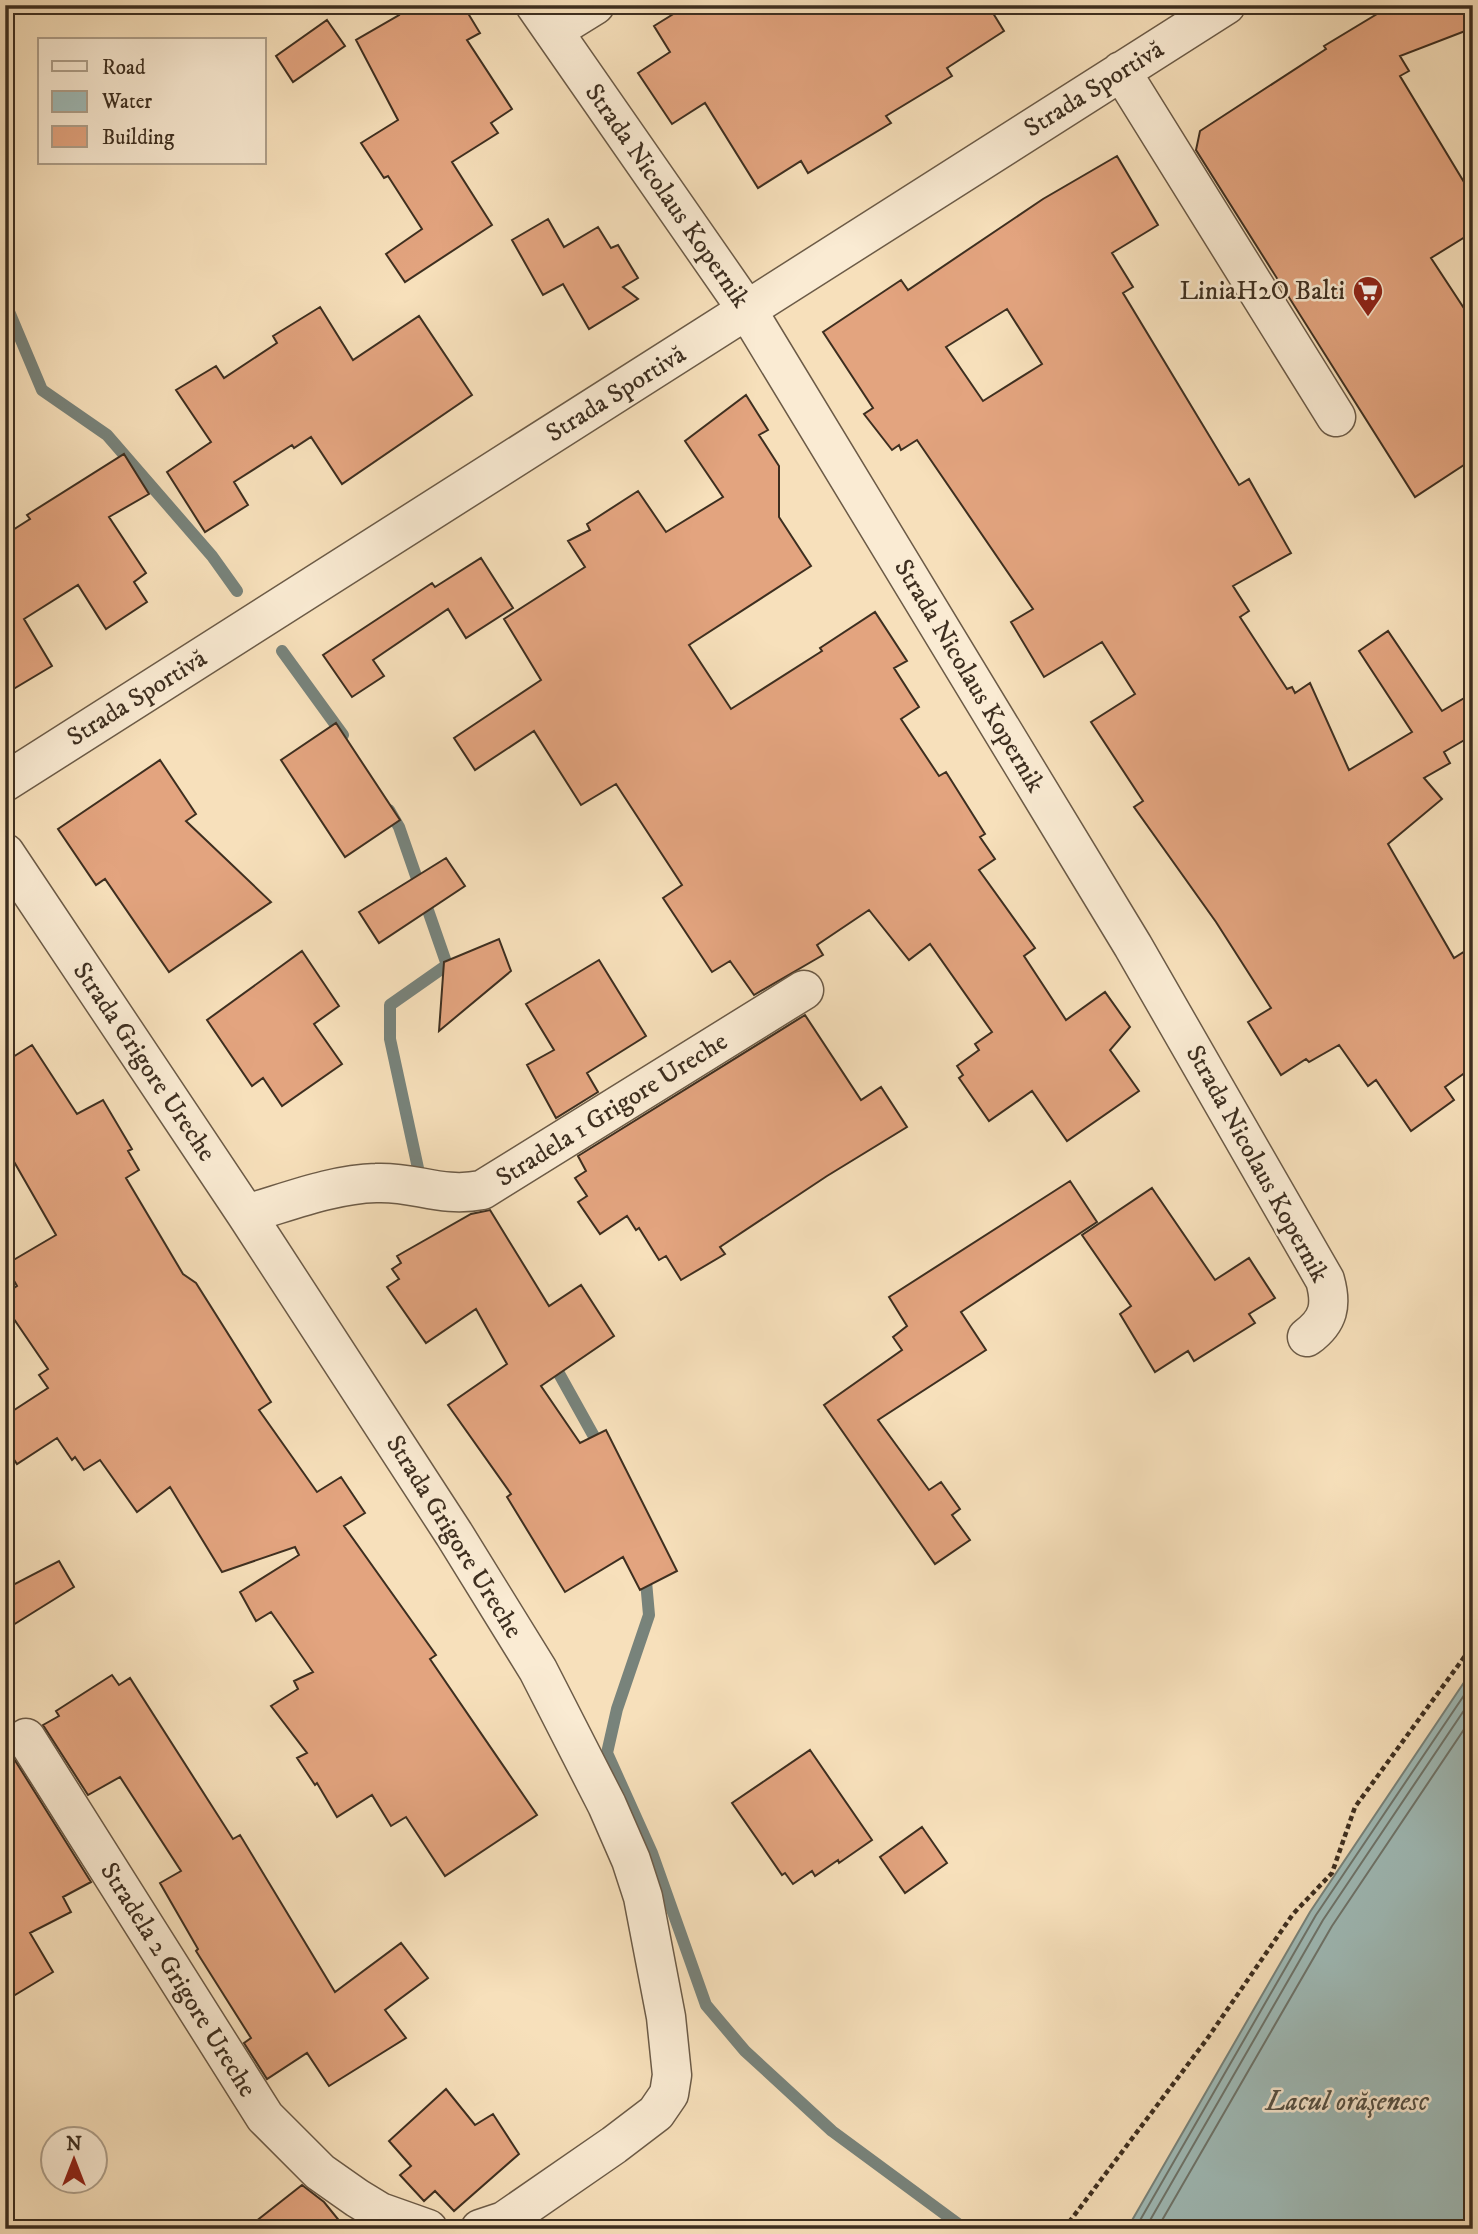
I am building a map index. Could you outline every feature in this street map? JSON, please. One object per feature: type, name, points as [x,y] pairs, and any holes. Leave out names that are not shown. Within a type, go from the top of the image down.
[{"type":"street","name":"Strada Nicolaus Kopernik","points":[[595,5],[544,18],[747,310],[1133,946],[1325,1280],[1330,1300],[1327,1318],[1307,1337]]},
{"type":"street","name":"Strada Sportivă","points":[[5,782],[1226,5]]},
{"type":"street","points":[[1121,71],[1336,417]]},
{"type":"street","name":"Strada Grigore Ureche","points":[[5,853],[246,1213],[454,1534],[538,1670],[607,1805],[643,1897],[666,2017],[672,2075],[669,2094],[656,2113],[496,2226]]},
{"type":"street","name":"Stradela 1 Grigore Ureche","points":[[246,1213],[374,1182],[396,1183],[441,1194],[482,1190],[804,990]]},
{"type":"street","name":"Stradela 2 Grigore Ureche","points":[[26,1738],[265,2118],[312,2164],[356,2198],[380,2212],[428,2229]]},
{"type":"path","points":[[1064,2229],[1208,2039],[1293,1914],[1332,1873],[1355,1807],[1473,1645]]},
{"type":"water","name":"Lacul orăşenesc","points":[[1473,1669],[1473,2229],[1127,2229],[1310,1912]]},
{"type":"building","points":[[394,5],[463,5],[480,33],[467,40],[512,109],[491,123],[498,133],[452,162],[492,225],[405,282],[386,254],[422,229],[388,176],[384,178],[361,143],[398,120],[356,40],[399,15]]},
{"type":"building","points":[[688,5],[988,5],[1004,31],[947,68],[952,76],[886,116],[891,123],[808,173],[801,161],[758,188],[705,103],[672,124],[638,73],[670,52],[654,26]]},
{"type":"building","name":"LiniaH2O Balti","points":[[1392,5],[1473,5],[1473,28],[1400,56],[1409,71],[1400,76],[1473,197],[1473,232],[1431,258],[1473,322],[1473,459],[1415,497],[1196,150],[1200,131],[1326,49],[1324,46]]},
{"type":"building","points":[[327,20],[345,46],[293,82],[276,56]]},
{"type":"building","points":[[1117,156],[1158,225],[1112,253],[1133,287],[1123,293],[1239,485],[1249,479],[1291,553],[1233,586],[1249,611],[1240,617],[1287,689],[1292,687],[1295,693],[1310,683],[1349,770],[1412,732],[1359,651],[1388,631],[1442,711],[1473,693],[1473,735],[1444,752],[1450,763],[1424,778],[1442,799],[1388,844],[1454,958],[1473,946],[1473,1067],[1445,1087],[1454,1100],[1411,1131],[1376,1080],[1368,1086],[1339,1045],[1309,1062],[1306,1059],[1281,1075],[1248,1022],[1271,1008],[1216,922],[1134,807],[1143,801],[1091,722],[1135,694],[1102,642],[1044,677],[1011,622],[1033,609],[917,440],[901,450],[899,445],[892,450],[864,414],[873,408],[823,332],[901,280],[908,290],[1043,199]],"holes":[[[1007,309],[1042,364],[983,401],[946,347]]]},
{"type":"building","points":[[548,219],[564,247],[598,227],[611,248],[618,245],[638,278],[623,287],[638,299],[589,329],[563,284],[543,295],[512,240]]},
{"type":"building","points":[[320,307],[353,360],[419,316],[472,395],[342,484],[311,437],[294,448],[292,445],[234,482],[248,505],[205,532],[167,472],[211,442],[176,390],[216,366],[224,378],[277,343],[273,336]]},
{"type":"building","points":[[746,395],[768,430],[759,435],[779,466],[779,517],[811,566],[689,645],[731,709],[822,651],[820,648],[875,612],[907,661],[894,668],[919,707],[901,719],[939,776],[946,772],[985,834],[980,837],[995,859],[979,870],[1035,948],[1024,956],[1066,1020],[1105,992],[1130,1027],[1110,1050],[1139,1091],[1067,1141],[1032,1091],[989,1121],[959,1078],[963,1075],[957,1066],[979,1050],[975,1044],[992,1032],[930,944],[909,960],[869,910],[817,945],[823,955],[754,995],[730,961],[712,972],[663,898],[682,885],[616,784],[581,805],[534,731],[475,770],[454,738],[541,680],[504,619],[585,567],[568,541],[590,530],[587,524],[638,491],[666,532],[723,497],[685,441]]},
{"type":"building","points":[[124,454],[149,494],[109,517],[146,573],[134,582],[147,602],[106,629],[78,585],[24,619],[52,666],[5,694],[5,535],[30,519],[27,515]]},
{"type":"building","points":[[481,558],[513,608],[466,638],[448,609],[373,660],[384,676],[352,697],[323,655],[432,583],[435,587]]},
{"type":"building","points":[[336,723],[400,820],[345,857],[281,760]]},
{"type":"building","points":[[160,760],[196,814],[186,821],[271,902],[169,972],[105,879],[96,885],[58,829]]},
{"type":"building","points":[[446,858],[465,886],[379,943],[359,912]]},
{"type":"building","points":[[499,939],[511,971],[439,1031],[444,962]]},
{"type":"building","points":[[302,951],[339,1006],[314,1024],[342,1064],[282,1106],[263,1078],[252,1086],[207,1020]]},
{"type":"building","points":[[599,960],[646,1036],[587,1073],[598,1092],[556,1118],[527,1065],[554,1050],[526,1004]]},
{"type":"building","points":[[805,1015],[861,1100],[881,1087],[907,1127],[720,1247],[725,1254],[681,1280],[666,1256],[659,1260],[639,1228],[636,1230],[627,1216],[600,1234],[578,1202],[587,1196],[575,1178],[586,1171],[578,1156]]},
{"type":"building","points":[[32,1045],[77,1114],[103,1100],[132,1149],[128,1151],[139,1170],[126,1178],[183,1274],[196,1283],[271,1402],[259,1410],[317,1492],[341,1477],[365,1513],[344,1526],[436,1655],[430,1659],[537,1815],[445,1876],[406,1817],[391,1826],[372,1795],[337,1817],[317,1783],[315,1785],[297,1758],[307,1753],[271,1706],[298,1689],[294,1681],[313,1672],[271,1612],[256,1621],[240,1592],[299,1555],[295,1547],[222,1572],[170,1487],[137,1512],[100,1460],[84,1470],[75,1457],[72,1460],[57,1438],[17,1464],[5,1446],[5,1416],[48,1388],[39,1375],[48,1369],[5,1306],[5,1294],[17,1286],[5,1265],[56,1235],[5,1146],[5,1062]]},
{"type":"building","points":[[1070,1181],[1097,1222],[961,1312],[986,1350],[878,1420],[929,1490],[941,1482],[960,1509],[952,1515],[970,1540],[935,1564],[824,1405],[902,1350],[893,1337],[907,1326],[889,1297]]},
{"type":"building","points":[[1152,1188],[1215,1280],[1249,1258],[1275,1298],[1249,1314],[1255,1323],[1194,1361],[1188,1351],[1155,1372],[1120,1314],[1131,1306],[1082,1235]]},
{"type":"building","points":[[490,1210],[549,1306],[581,1285],[614,1336],[541,1386],[580,1443],[606,1430],[677,1571],[640,1590],[623,1557],[565,1592],[507,1497],[511,1494],[448,1405],[507,1364],[476,1309],[426,1343],[387,1287],[399,1279],[392,1269],[401,1263],[397,1256],[471,1214]]},
{"type":"building","points":[[59,1561],[74,1587],[5,1630],[5,1589]]},
{"type":"building","points":[[112,1675],[119,1685],[130,1678],[233,1839],[240,1835],[335,1992],[401,1943],[428,1978],[385,2010],[406,2038],[329,2086],[307,2053],[267,2079],[244,2043],[251,2038],[196,1951],[198,1949],[160,1883],[181,1871],[120,1777],[88,1795],[43,1725],[59,1716],[56,1711]]},
{"type":"building","points":[[6,1746],[91,1882],[63,1897],[71,1912],[30,1933],[53,1972],[5,2001]]},
{"type":"building","points":[[810,1750],[872,1840],[839,1863],[838,1860],[815,1876],[812,1871],[793,1884],[785,1873],[782,1875],[732,1803]]},
{"type":"building","points":[[922,1827],[947,1863],[905,1893],[880,1857]]},
{"type":"building","points":[[446,2089],[475,2125],[493,2114],[519,2154],[454,2211],[435,2191],[424,2201],[400,2175],[411,2166],[389,2141]]},
{"type":"building","points":[[302,2185],[324,2202],[346,2229],[246,2229]]},
{"type":"waterway","points":[[5,302],[42,390],[107,435],[212,556],[237,591]]},
{"type":"waterway","points":[[282,651],[343,735]]},
{"type":"waterway","points":[[389,810],[399,827],[447,965],[390,1005],[390,1039],[421,1182]]},
{"type":"waterway","points":[[552,1361],[601,1449]]},
{"type":"waterway","points":[[645,1570],[649,1615],[617,1709],[607,1753],[652,1853],[706,2005],[745,2051],[832,2131],[965,2229]]},
{"type":"place","name":"LiniaH2O Balti","points":[[1368,318]]}]
